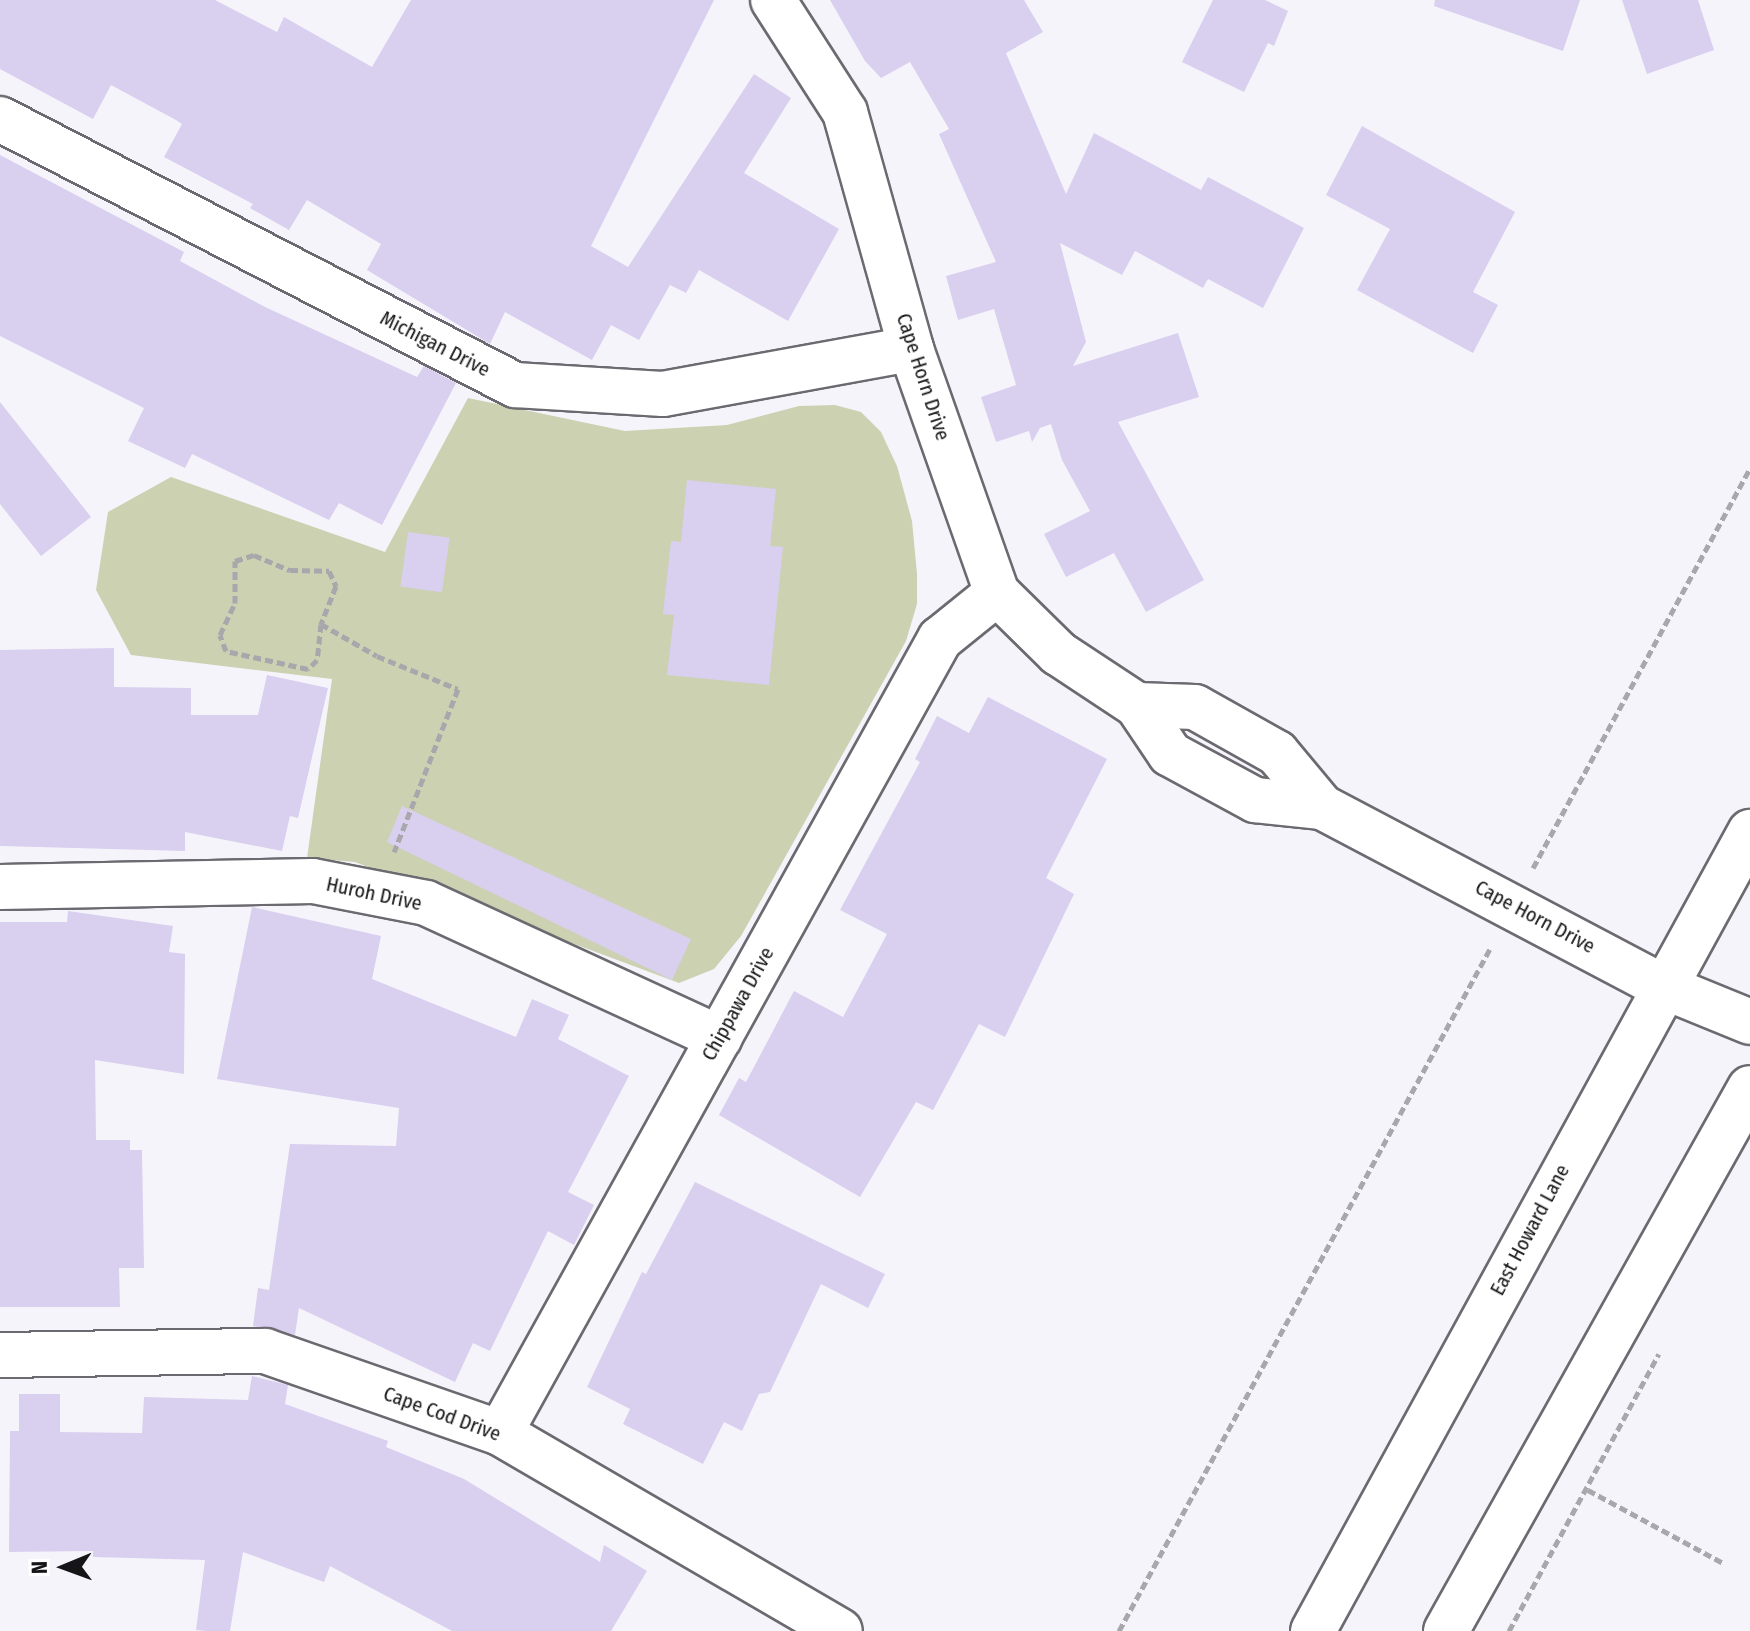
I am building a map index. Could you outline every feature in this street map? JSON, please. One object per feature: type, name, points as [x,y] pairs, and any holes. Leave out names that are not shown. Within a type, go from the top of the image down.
[{"type":"street","name":"Cape Horn Drive","points":[[773,0],[845,112],[911,349],[997,593],[1058,653],[1137,705],[1170,754],[1255,800],[1322,807],[1514,905],[1662,986],[1750,1022]]},
{"type":"street","name":"Michigan Drive","points":[[0,119],[515,385],[663,394],[911,349]]},
{"type":"street","name":"Chippawa Drive","points":[[500,1433],[940,639],[997,593]]},
{"type":"street","name":"Cape Horn Drive","points":[[1137,705],[1195,707],[1277,753],[1322,807]]},
{"type":"street","name":"East Howard Lane","points":[[1313,1631],[1662,986],[1750,832]]},
{"type":"street","name":"Huroh Drive","points":[[0,887],[313,881],[426,903],[719,1038]]},
{"type":"street","points":[[1446,1631],[1750,1088]]},
{"type":"street","name":"Cape Cod Drive","points":[[0,1355],[265,1351],[500,1433],[840,1631]]},
{"type":"path","points":[[1119,1631],[1750,468]]},
{"type":"path","points":[[254,555],[290,570],[335,575],[336,586],[321,624],[317,660],[308,669],[226,651],[220,635],[235,603],[235,561],[254,555]]},
{"type":"path","points":[[321,624],[377,656],[458,689],[378,894]]},
{"type":"path","points":[[1509,1631],[1588,1490],[1661,1350]]},
{"type":"path","points":[[1588,1490],[1723,1563]]},
{"type":"green space","points":[[468,398],[625,431],[727,425],[799,406],[835,405],[861,412],[881,432],[897,466],[912,521],[917,574],[917,604],[906,641],[741,936],[714,969],[679,983],[355,862],[307,858],[332,679],[131,655],[96,590],[108,512],[171,477],[385,552]]},
{"type":"building","points":[[0,0],[215,0],[277,32],[284,17],[372,67],[411,0],[714,0],[591,246],[628,267],[754,74],[791,98],[744,173],[839,229],[788,321],[699,270],[686,293],[670,285],[639,340],[611,325],[592,360],[505,312],[490,344],[367,270],[381,244],[307,200],[289,230],[250,208],[253,204],[164,157],[182,124],[176,120],[111,85],[93,119],[0,69]]},
{"type":"building","points":[[830,0],[1024,0],[1043,32],[1006,53],[1066,194],[1094,133],[1201,190],[1208,177],[1304,228],[1263,308],[1208,279],[1203,288],[1135,251],[1122,275],[1060,243],[1086,342],[1073,366],[1178,333],[1199,397],[1118,422],[1204,580],[1146,612],[1114,553],[1066,577],[1044,534],[1090,511],[1062,460],[1051,424],[1040,428],[1032,442],[1029,431],[996,442],[981,397],[1016,385],[994,309],[958,320],[946,276],[996,262],[939,134],[949,129],[910,62],[881,78],[865,61]]},
{"type":"building","points":[[1213,0],[1265,0],[1288,11],[1274,46],[1268,43],[1244,92],[1182,62]]},
{"type":"building","points":[[1435,0],[1580,0],[1563,51],[1434,6]]},
{"type":"building","points":[[1622,0],[1698,0],[1714,50],[1647,74]]},
{"type":"building","points":[[1362,126],[1515,212],[1473,292],[1498,305],[1473,353],[1357,290],[1390,229],[1326,195]]},
{"type":"building","points":[[0,155],[184,252],[180,261],[265,307],[417,377],[424,366],[456,383],[382,525],[339,503],[329,520],[192,454],[185,468],[128,441],[144,408],[0,336]]},
{"type":"building","points":[[0,402],[91,517],[41,556],[0,504]]},
{"type":"building","points":[[687,480],[776,489],[770,546],[783,547],[769,685],[667,675],[674,615],[663,614],[671,541],[681,542]]},
{"type":"building","points":[[408,532],[450,538],[442,592],[400,586]]},
{"type":"building","points":[[114,648],[114,687],[191,688],[191,715],[258,715],[267,675],[328,688],[298,818],[290,816],[282,851],[185,832],[185,851],[0,846],[0,650]]},
{"type":"building","points":[[988,697],[1107,759],[1046,878],[1074,894],[1005,1037],[979,1024],[933,1110],[916,1102],[860,1197],[719,1115],[739,1078],[746,1082],[794,991],[843,1017],[887,934],[840,910],[920,762],[915,759],[937,716],[969,733]]},
{"type":"building","points":[[402,806],[691,939],[672,980],[387,842]]},
{"type":"building","points":[[252,907],[381,936],[372,979],[516,1037],[532,999],[569,1015],[558,1039],[629,1076],[568,1192],[594,1205],[574,1245],[548,1231],[490,1351],[473,1343],[455,1382],[299,1308],[295,1335],[253,1326],[258,1288],[269,1290],[290,1144],[396,1146],[399,1108],[217,1079]]},
{"type":"building","points":[[68,911],[173,926],[169,952],[185,954],[184,1074],[95,1060],[96,1140],[130,1140],[130,1150],[142,1150],[144,1268],[119,1268],[120,1307],[0,1307],[0,922],[67,922]]},
{"type":"building","points":[[695,1182],[885,1274],[868,1308],[821,1284],[770,1392],[759,1394],[742,1431],[724,1422],[703,1464],[623,1424],[630,1409],[587,1387],[642,1272],[646,1274]]},
{"type":"building","points":[[252,1376],[288,1385],[285,1404],[388,1441],[386,1447],[464,1479],[600,1562],[604,1545],[647,1571],[611,1631],[452,1631],[330,1566],[324,1582],[243,1552],[230,1631],[206,1631],[196,1630],[205,1560],[93,1557],[93,1551],[9,1552],[10,1431],[19,1431],[19,1394],[60,1394],[60,1432],[142,1433],[144,1397],[248,1400]]}]
